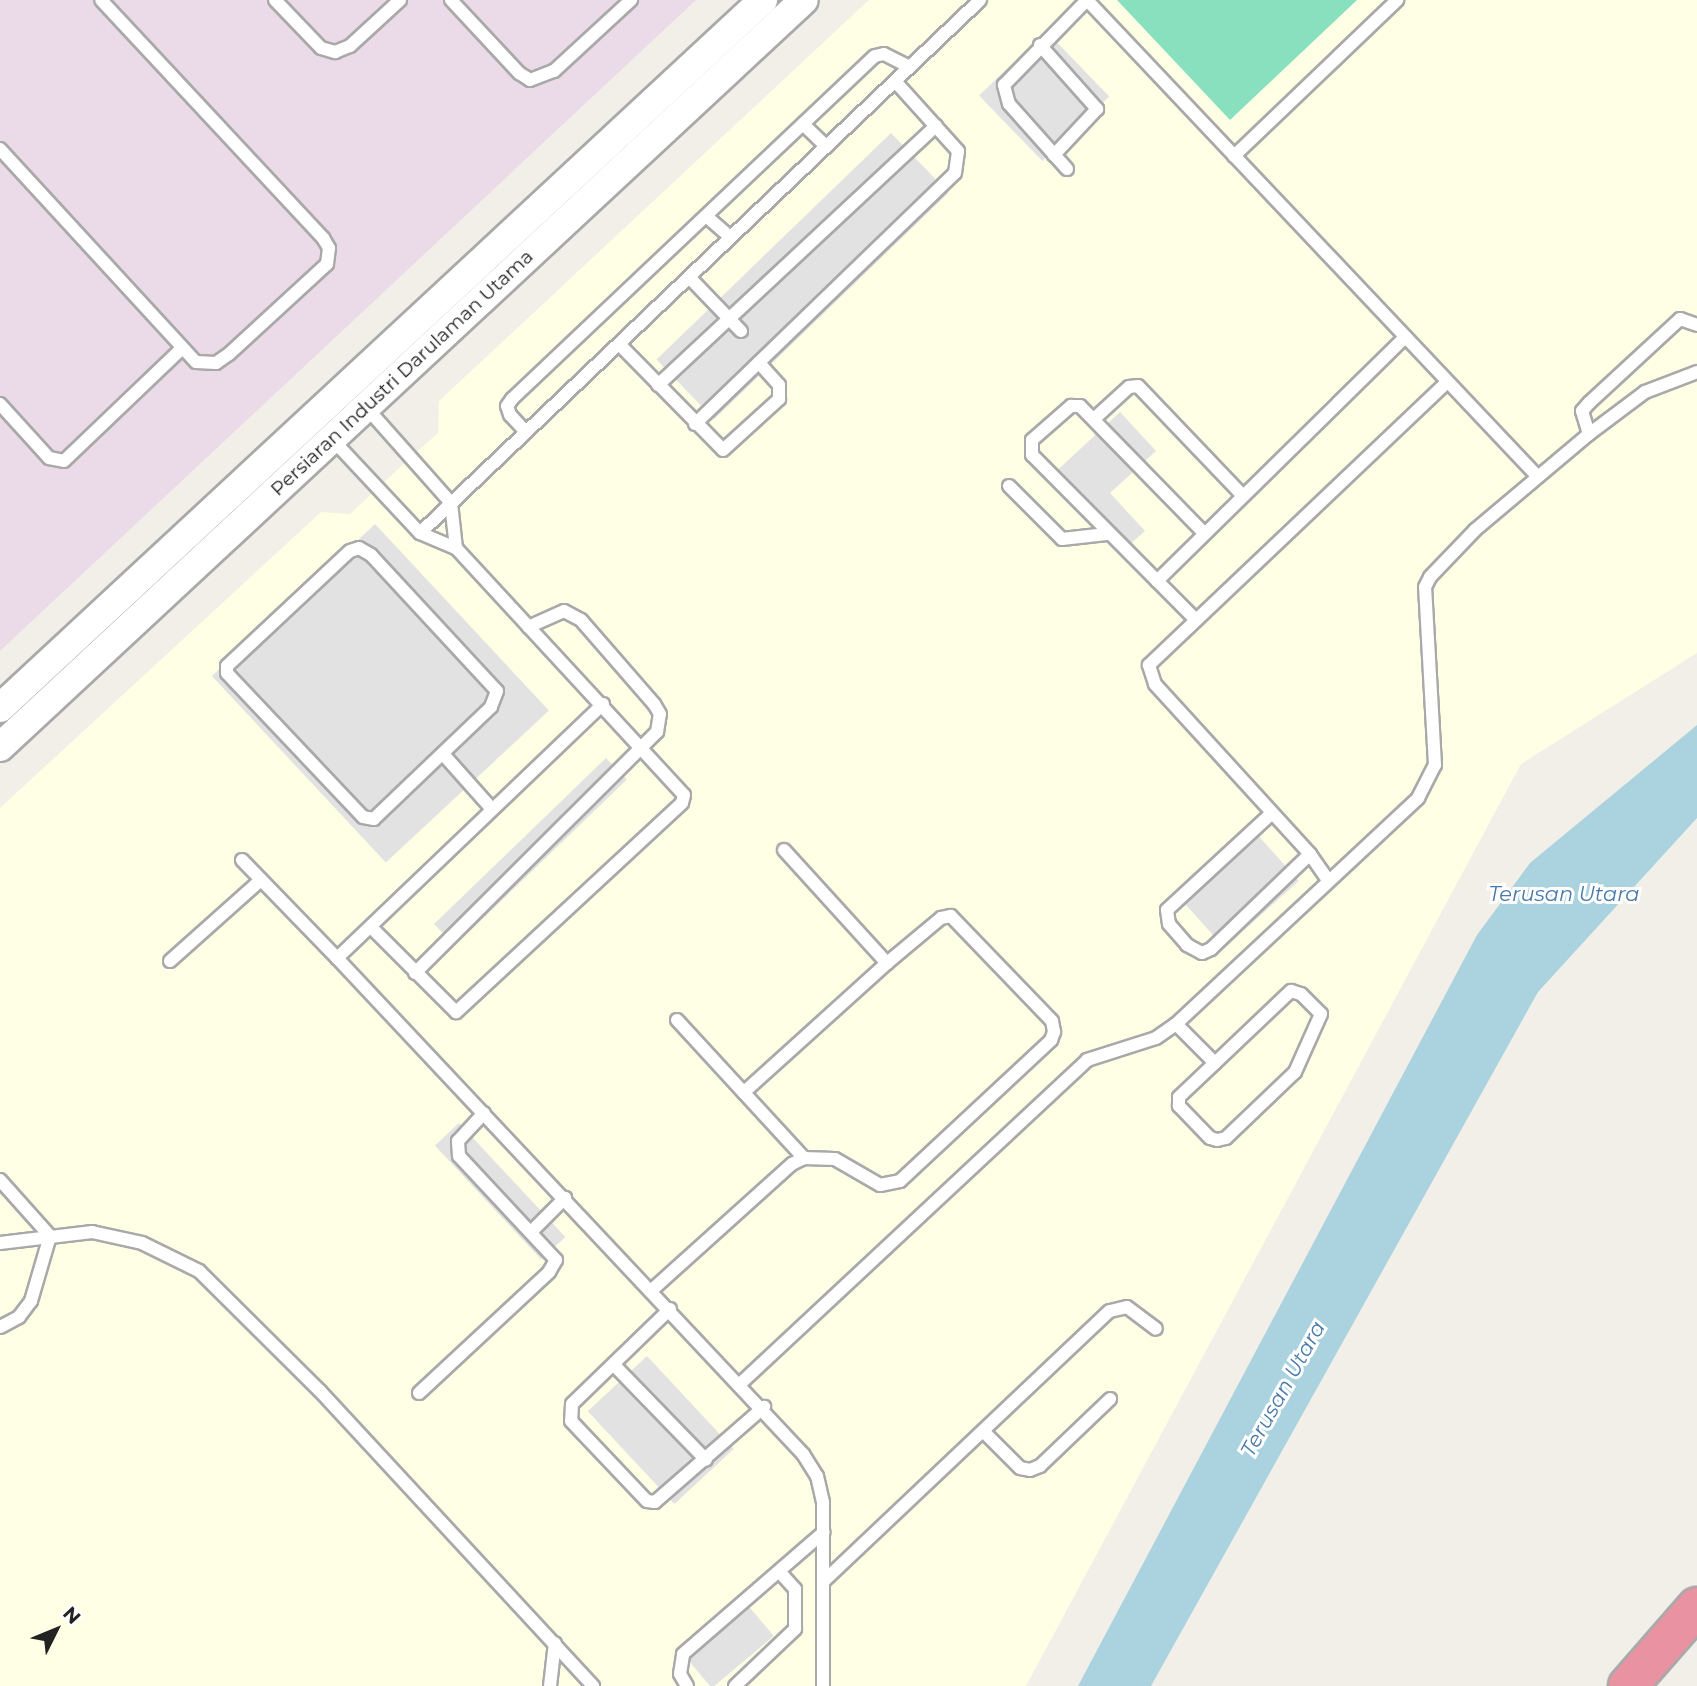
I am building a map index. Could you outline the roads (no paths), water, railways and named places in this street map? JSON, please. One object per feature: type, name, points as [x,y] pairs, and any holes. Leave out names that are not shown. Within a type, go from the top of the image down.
[{"type":"highway","points":[[1628,1686],[1697,1607]]},
{"type":"street","name":"Persiaran Industri Darulaman Utama","points":[[0,747],[763,0]]},
{"type":"street","name":"Persiaran Industri Darulaman Utama","points":[[356,398],[804,0]]},
{"type":"street","name":"Persiaran Industri Darulaman Utama","points":[[0,708],[323,429]]},
{"type":"lane","points":[[0,149],[181,349],[196,362],[216,363],[327,264],[329,248],[101,0]]},
{"type":"lane","points":[[275,0],[321,48],[335,52],[350,46],[400,0]]},
{"type":"lane","points":[[451,0],[519,73],[530,80],[554,71],[631,0]]},
{"type":"lane","points":[[419,534],[979,0]]},
{"type":"lane","points":[[1067,169],[1004,95],[1007,77],[1087,0],[1538,477]]},
{"type":"lane","points":[[1234,156],[1398,0]]},
{"type":"lane","points":[[1040,45],[1097,109],[1054,155]]},
{"type":"lane","points":[[526,432],[510,415],[507,406],[512,399],[875,56],[884,54],[909,67]]},
{"type":"lane","points":[[695,424],[955,173],[960,157],[895,81]]},
{"type":"lane","points":[[803,124],[826,146]]},
{"type":"lane","points":[[658,385],[727,316],[936,126]]},
{"type":"lane","points":[[706,216],[730,237]]},
{"type":"lane","points":[[689,277],[741,331]]},
{"type":"lane","points":[[1589,434],[1582,411],[1589,403],[1680,319],[1697,325]]},
{"type":"lane","points":[[1157,581],[1405,337]]},
{"type":"lane","points":[[619,344],[718,449],[730,448],[779,399],[779,385],[760,363]]},
{"type":"lane","points":[[0,404],[50,458],[64,461],[181,349]]},
{"type":"lane","points":[[741,1383],[1087,1060],[1156,1038],[1176,1024],[1418,798],[1435,765],[1425,587],[1430,576],[1589,434],[1646,391],[1697,372]]},
{"type":"lane","points":[[1328,880],[1310,854],[1150,674],[1155,656],[1447,382]]},
{"type":"lane","points":[[1095,418],[1129,387],[1138,386],[1243,496]]},
{"type":"lane","points":[[356,398],[451,503],[456,548]]},
{"type":"lane","points":[[1194,618],[1107,534],[1032,455],[1032,440],[1071,406],[1080,406],[1095,418],[1205,533]]},
{"type":"lane","points":[[323,429],[419,534],[456,548],[680,788],[682,803],[463,1009],[456,1012],[449,1008],[371,927]]},
{"type":"lane","points":[[1009,486],[1062,539],[1107,534]]},
{"type":"lane","points":[[359,548],[371,555],[497,691],[491,707],[443,754],[374,819],[363,817],[227,673],[227,666],[350,551],[359,548]]},
{"type":"lane","points":[[415,973],[644,748],[657,732],[660,714],[581,620],[564,611],[528,627]]},
{"type":"lane","points":[[337,958],[491,808],[603,704]]},
{"type":"lane","points":[[443,754],[491,808]]},
{"type":"lane","points":[[1272,813],[1167,910],[1169,924],[1187,945],[1202,953],[1211,949],[1310,854]]},
{"type":"lane","points":[[784,850],[887,963]]},
{"type":"lane","points":[[243,860],[764,1407],[817,1476],[824,1532],[823,1686]]},
{"type":"lane","points":[[170,961],[261,880]]},
{"type":"lane","points":[[653,1289],[792,1164],[804,1158],[835,1159],[890,1186],[1051,1040],[1052,1021],[951,916],[941,918],[744,1092]]},
{"type":"lane","points":[[1291,991],[1301,994],[1321,1014],[1295,1072],[1226,1138],[1217,1140],[1210,1138],[1179,1106],[1179,1097],[1214,1063],[1291,991]]},
{"type":"lane","points":[[677,1020],[804,1158]]},
{"type":"lane","points":[[1176,1024],[1214,1063]]},
{"type":"lane","points":[[419,1393],[554,1266],[554,1255],[459,1156],[458,1141],[484,1113]]},
{"type":"lane","points":[[0,1180],[50,1236]]},
{"type":"lane","points":[[532,1231],[565,1198]]},
{"type":"lane","points":[[0,1243],[92,1233],[119,1237],[175,1256],[199,1271],[320,1391],[593,1686]]},
{"type":"lane","points":[[0,1327],[19,1317],[31,1301],[50,1236]]},
{"type":"lane","points":[[824,1581],[1110,1311],[1127,1307],[1156,1329]]},
{"type":"lane","points":[[670,1309],[572,1404],[571,1421],[647,1501],[663,1498],[764,1407]]},
{"type":"lane","points":[[614,1365],[706,1460]]},
{"type":"lane","points":[[983,1431],[1020,1468],[1030,1470],[1041,1466],[1110,1399]]},
{"type":"lane","points":[[687,1686],[680,1674],[682,1654],[824,1532]]},
{"type":"lane","points":[[735,1686],[795,1629],[795,1589],[779,1571]]},
{"type":"lane","points":[[550,1686],[555,1643]]},
{"type":"water","name":"Terusan Utara","points":[[1697,725],[1697,818],[1538,992],[1151,1686],[1078,1686],[1477,935],[1530,863]]}]
